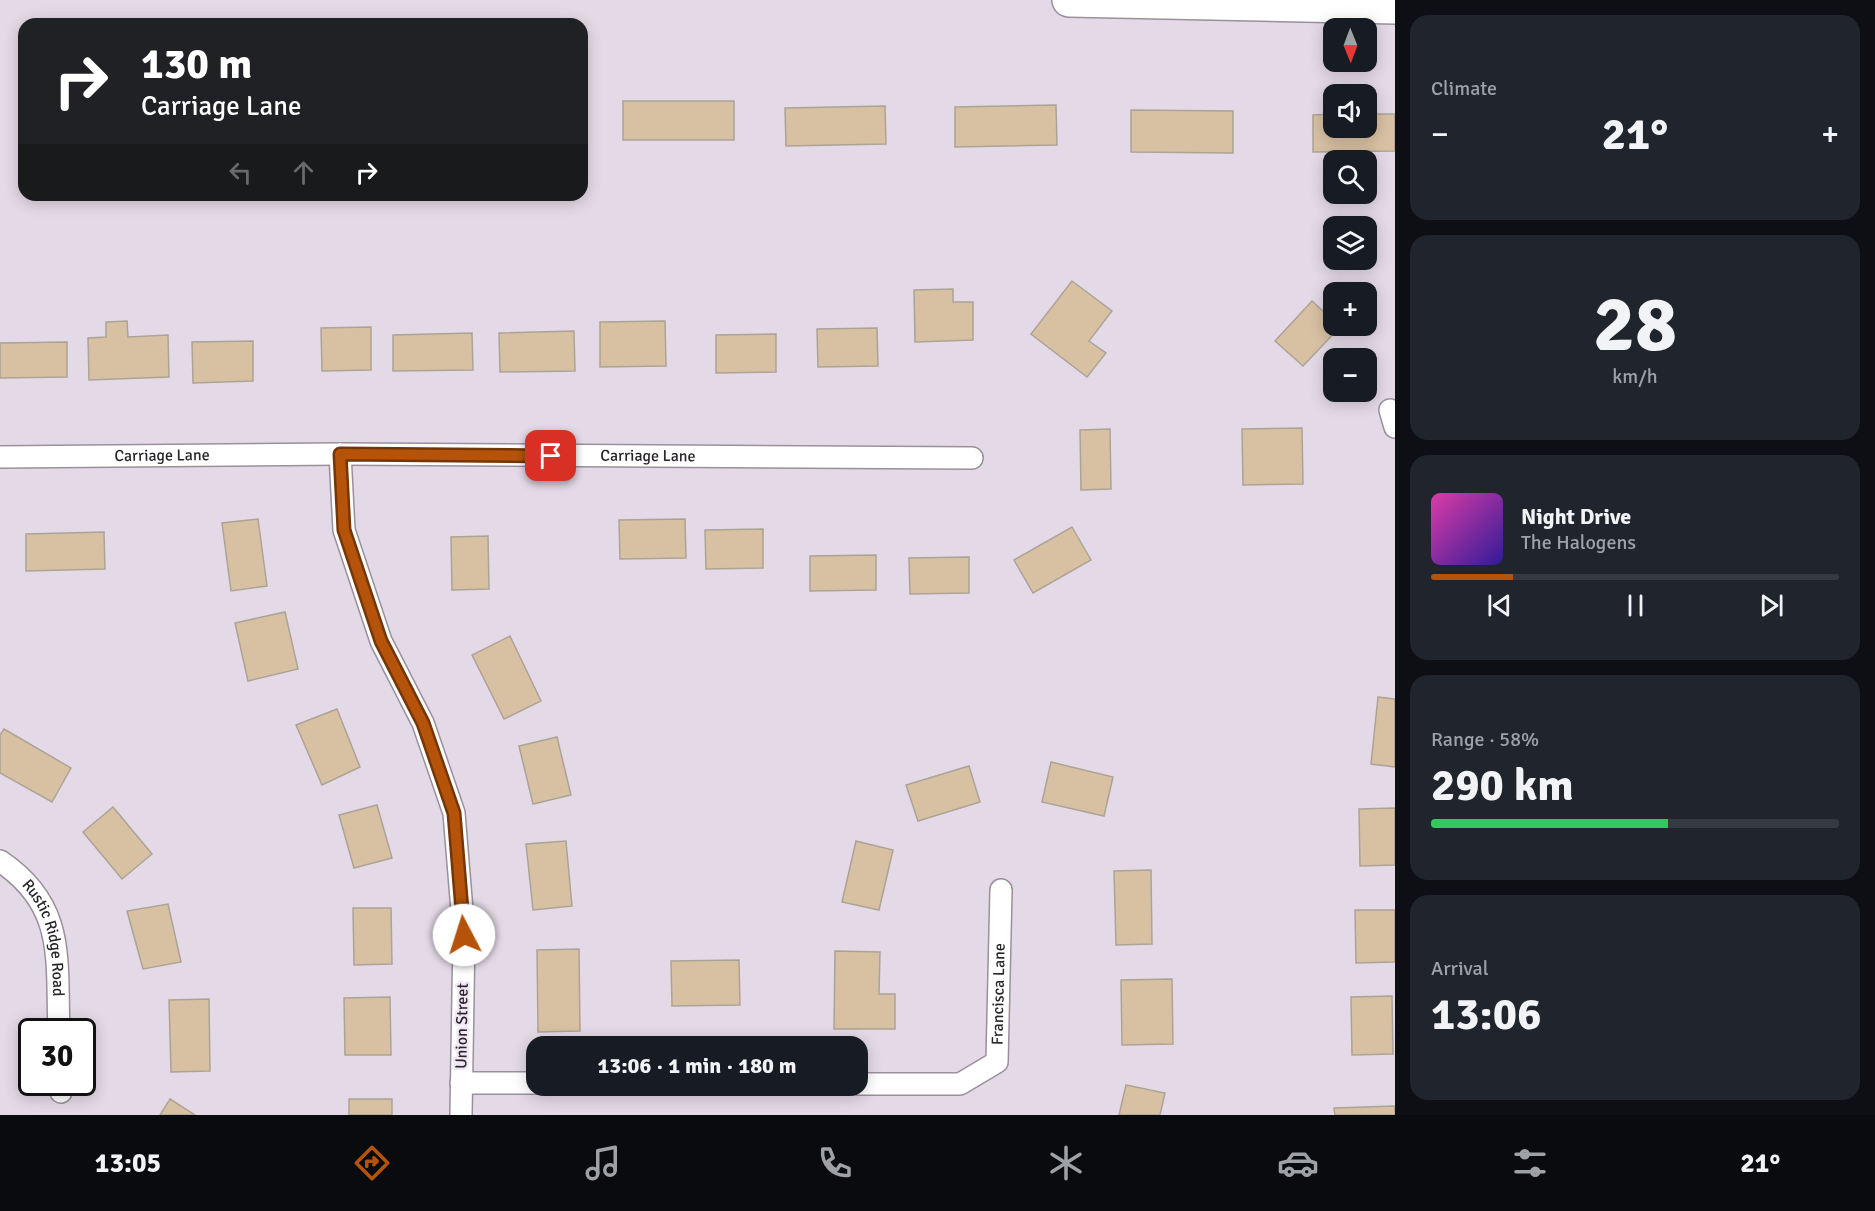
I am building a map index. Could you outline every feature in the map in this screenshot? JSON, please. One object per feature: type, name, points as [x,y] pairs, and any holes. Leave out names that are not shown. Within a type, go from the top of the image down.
[{"type":"main road","points":[[1069,0],[1395,7]]},
{"type":"street","name":"Carriage Lane","points":[[0,457],[340,454],[972,458]]},
{"type":"street","name":"Union Street","points":[[340,454],[344,530],[381,641],[423,723],[454,813],[464,935],[461,1115]]},
{"type":"street","name":"Rustic Ridge Road","points":[[0,861],[17,872],[37,892],[48,916],[55,943],[58,1018]]},
{"type":"street","name":"Francisca Lane","points":[[868,1084],[960,1084],[997,1062],[1001,890]]},
{"type":"street","points":[[461,1083],[526,1083]]},
{"type":"building","points":[[623,101],[734,101],[734,140],[623,140]]},
{"type":"building","points":[[1056,105],[1057,145],[955,147],[955,107]]},
{"type":"building","points":[[885,106],[886,144],[786,146],[785,108]]},
{"type":"building","points":[[1131,110],[1233,111],[1233,153],[1131,152]]},
{"type":"building","points":[[1377,114],[1395,114],[1395,151],[1323,150],[1323,152],[1313,152],[1313,115],[1323,115],[1323,138],[1377,138]]},
{"type":"building","points":[[1072,281],[1112,311],[1089,341],[1106,353],[1087,377],[1031,334]]},
{"type":"building","points":[[953,289],[953,302],[973,302],[973,340],[915,342],[914,290]]},
{"type":"building","points":[[1312,301],[1323,311],[1323,336],[1331,336],[1303,366],[1275,341]]},
{"type":"building","points":[[127,321],[128,337],[168,335],[169,377],[89,380],[88,338],[106,337],[106,322]]},
{"type":"building","points":[[665,321],[666,366],[600,367],[600,322]]},
{"type":"building","points":[[371,327],[371,370],[322,371],[321,328]]},
{"type":"building","points":[[877,328],[878,366],[818,367],[817,329]]},
{"type":"building","points":[[574,331],[575,371],[500,372],[499,333]]},
{"type":"building","points":[[472,333],[473,370],[393,371],[393,335]]},
{"type":"building","points":[[776,334],[776,372],[716,373],[716,335]]},
{"type":"building","points":[[253,341],[253,381],[193,383],[192,342]]},
{"type":"building","points":[[67,342],[67,377],[0,378],[0,343]]},
{"type":"building","points":[[1302,428],[1303,484],[1243,485],[1242,429]]},
{"type":"building","points":[[1110,429],[1111,489],[1081,490],[1080,430]]},
{"type":"building","points":[[258,519],[267,586],[231,591],[222,523]]},
{"type":"building","points":[[685,519],[686,558],[620,559],[619,520]]},
{"type":"building","points":[[1072,527],[1091,560],[1033,593],[1014,560]]},
{"type":"building","points":[[763,529],[763,568],[706,569],[705,530]]},
{"type":"building","points":[[104,532],[105,569],[26,571],[26,534]]},
{"type":"building","points":[[488,536],[489,589],[452,590],[451,537]]},
{"type":"building","points":[[876,555],[876,590],[810,591],[810,556]]},
{"type":"building","points":[[969,557],[969,593],[910,594],[909,558]]},
{"type":"building","points":[[285,612],[298,669],[248,681],[235,623]]},
{"type":"building","points":[[510,636],[541,701],[504,719],[472,655]]},
{"type":"building","points":[[1378,697],[1395,699],[1395,767],[1371,764]]},
{"type":"building","points":[[337,709],[360,767],[322,785],[296,725]]},
{"type":"building","points":[[4,729],[71,768],[52,802],[0,773],[0,735]]},
{"type":"building","points":[[557,737],[571,795],[533,804],[519,746]]},
{"type":"building","points":[[1051,762],[1113,777],[1104,816],[1042,802]]},
{"type":"building","points":[[969,766],[980,802],[918,821],[906,785]]},
{"type":"building","points":[[377,805],[392,858],[354,868],[339,815]]},
{"type":"building","points":[[113,807],[152,854],[122,879],[83,832]]},
{"type":"building","points":[[1395,808],[1395,865],[1360,866],[1359,809]]},
{"type":"building","points":[[566,841],[572,906],[533,910],[526,844]]},
{"type":"building","points":[[856,841],[893,850],[879,910],[842,902]]},
{"type":"building","points":[[1151,870],[1152,944],[1116,945],[1114,871]]},
{"type":"building","points":[[168,904],[181,962],[143,969],[127,911]]},
{"type":"building","points":[[353,908],[391,908],[392,964],[354,965]]},
{"type":"building","points":[[1355,910],[1395,910],[1395,962],[1356,963]]},
{"type":"building","points":[[579,949],[580,1031],[538,1032],[537,950]]},
{"type":"building","points":[[835,951],[880,952],[879,994],[895,994],[895,1029],[834,1029]]},
{"type":"building","points":[[739,960],[740,1005],[672,1006],[671,961]]},
{"type":"building","points":[[1172,979],[1173,1044],[1122,1045],[1121,980]]},
{"type":"building","points":[[1392,996],[1393,1054],[1352,1055],[1351,997]]},
{"type":"building","points":[[390,997],[391,1055],[345,1055],[344,998]]},
{"type":"building","points":[[209,999],[210,1071],[171,1072],[169,1000]]},
{"type":"building","points":[[1126,1085],[1165,1093],[1160,1115],[1119,1115]]},
{"type":"building","points":[[170,1099],[195,1115],[160,1115]]},
{"type":"building","points":[[349,1099],[392,1099],[392,1115],[349,1115]]},
{"type":"building","points":[[1395,1106],[1395,1115],[1335,1115],[1334,1108]]},
{"type":"route","points":[[464,935],[454,813],[423,723],[381,641],[344,530],[340,454],[551,456]]}]
